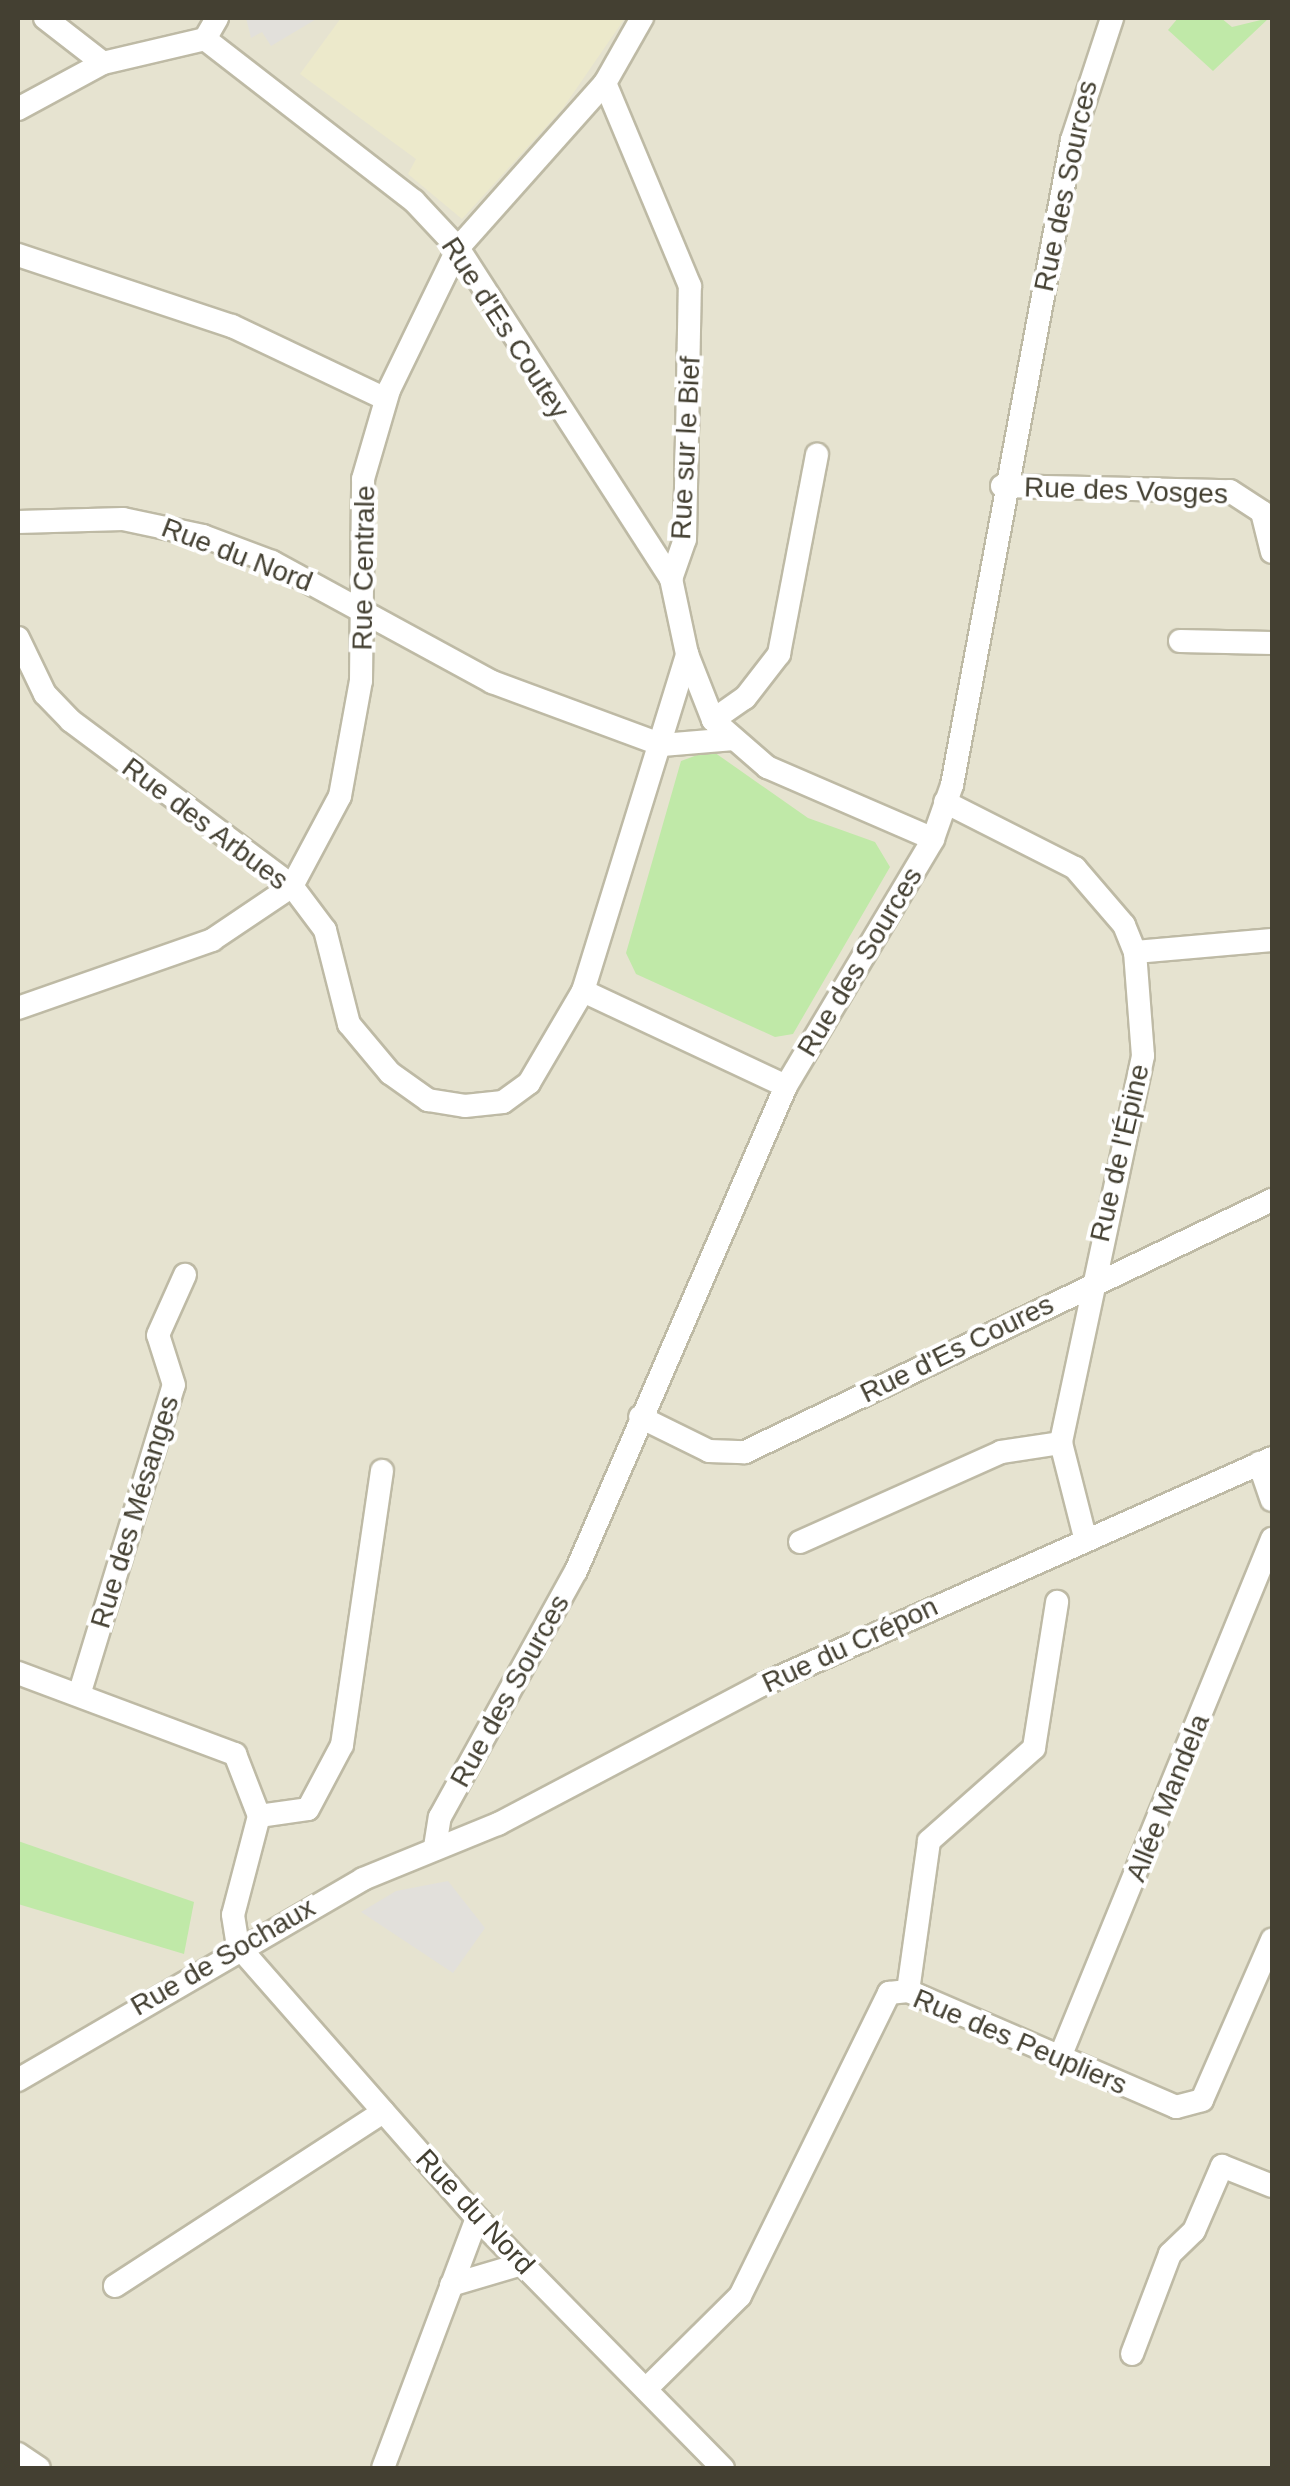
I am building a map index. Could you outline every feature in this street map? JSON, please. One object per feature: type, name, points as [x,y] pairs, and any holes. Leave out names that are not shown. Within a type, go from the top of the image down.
[{"type":"street","points":[[45,18],[102,64]]},
{"type":"street","points":[[18,109],[102,64],[205,39],[217,18]]},
{"type":"street","name":"Rue Centrale","points":[[18,1008],[212,940],[292,886],[340,796],[361,681],[364,479],[386,400],[458,248],[605,83],[642,18]]},
{"type":"street","name":"Rue des Sources","points":[[436,1847],[440,1816],[576,1570],[786,1086],[933,839],[946,802],[1002,486],[1072,140],[1112,18]]},
{"type":"street","name":"Rue d'Es Coutey","points":[[205,39],[414,201],[458,248],[671,579]]},
{"type":"street","name":"Rue sur le Bief","points":[[583,991],[687,654],[671,579],[684,540],[690,286],[605,83]]},
{"type":"street","points":[[18,255],[232,326],[386,400]]},
{"type":"street","points":[[713,720],[745,698],[778,654],[817,454]]},
{"type":"street","name":"Rue des Vosges","points":[[1002,486],[1230,490],[1262,512],[1272,552]]},
{"type":"street","name":"Rue du Nord","points":[[18,522],[156,523],[272,562],[492,682],[662,745]]},
{"type":"street","name":"Rue des Arbues","points":[[18,638],[45,694],[72,721],[292,886],[325,930],[349,1024],[390,1073],[428,1100],[503,1102],[529,1083],[583,991]]},
{"type":"street","points":[[1180,641],[1272,643]]},
{"type":"street","points":[[687,654],[713,720],[734,739],[802,790],[933,839]]},
{"type":"street","points":[[662,745],[734,739]]},
{"type":"street","name":"Rue de l'Épine","points":[[946,802],[1075,868],[1124,925],[1134,952],[1143,1056],[1088,1286],[1062,1443],[1084,1537]]},
{"type":"street","points":[[1134,952],[1272,940]]},
{"type":"street","points":[[583,991],[786,1086]]},
{"type":"street","name":"Rue d'Es Coures","points":[[640,1418],[708,1452],[745,1452],[1272,1200]]},
{"type":"street","name":"Rue des Mésanges","points":[[79,1695],[174,1385],[158,1335],[185,1275]]},
{"type":"street","points":[[800,1542],[1002,1452],[1062,1443]]},
{"type":"street","points":[[1266,1460],[1272,1500]]},
{"type":"street","name":"Rue du Crépon","points":[[436,1847],[1084,1537],[1266,1460]]},
{"type":"street","points":[[259,1816],[308,1809],[342,1746],[382,1471]]},
{"type":"street","name":"Allée Mandela","points":[[1060,2057],[1272,1538]]},
{"type":"street","points":[[908,1992],[929,1840],[1034,1748],[1057,1602]]},
{"type":"street","points":[[18,1673],[235,1754],[259,1816],[232,1915],[238,1946]]},
{"type":"street","name":"Rue de Sochaux","points":[[18,2080],[238,1946],[436,1847]]},
{"type":"street","name":"Rue des Peupliers","points":[[646,2389],[740,2296],[889,1994],[908,1992],[1176,2107],[1202,2100],[1272,1940]]},
{"type":"street","name":"Rue du Nord","points":[[238,1946],[478,2218],[723,2468]]},
{"type":"street","points":[[115,2286],[383,2112]]},
{"type":"street","points":[[1132,2354],[1170,2254],[1194,2231],[1222,2166],[1272,2186]]},
{"type":"street","points":[[383,2468],[478,2218]]},
{"type":"street","points":[[451,2285],[522,2264]]},
{"type":"street","points":[[18,2454],[39,2468]]},
{"type":"shaded area","points":[[18,18],[1272,18],[1272,2468],[18,2468]]},
{"type":"shaded area","points":[[246,18],[318,18],[271,46],[262,32],[251,38]]},
{"type":"shaded area","points":[[341,18],[625,18],[563,108],[462,219],[408,174],[416,159],[300,74]]},
{"type":"shaded area","points":[[448,1881],[485,1928],[453,1973],[361,1912],[396,1891]]},
{"type":"green space","points":[[1178,18],[1221,18],[1232,27],[1269,18],[1213,71],[1168,30]]},
{"type":"green space","points":[[711,750],[808,818],[875,842],[890,867],[793,1034],[775,1037],[636,974],[626,953],[681,761]]},
{"type":"green space","points":[[18,1841],[194,1902],[184,1954],[18,1904]]}]
